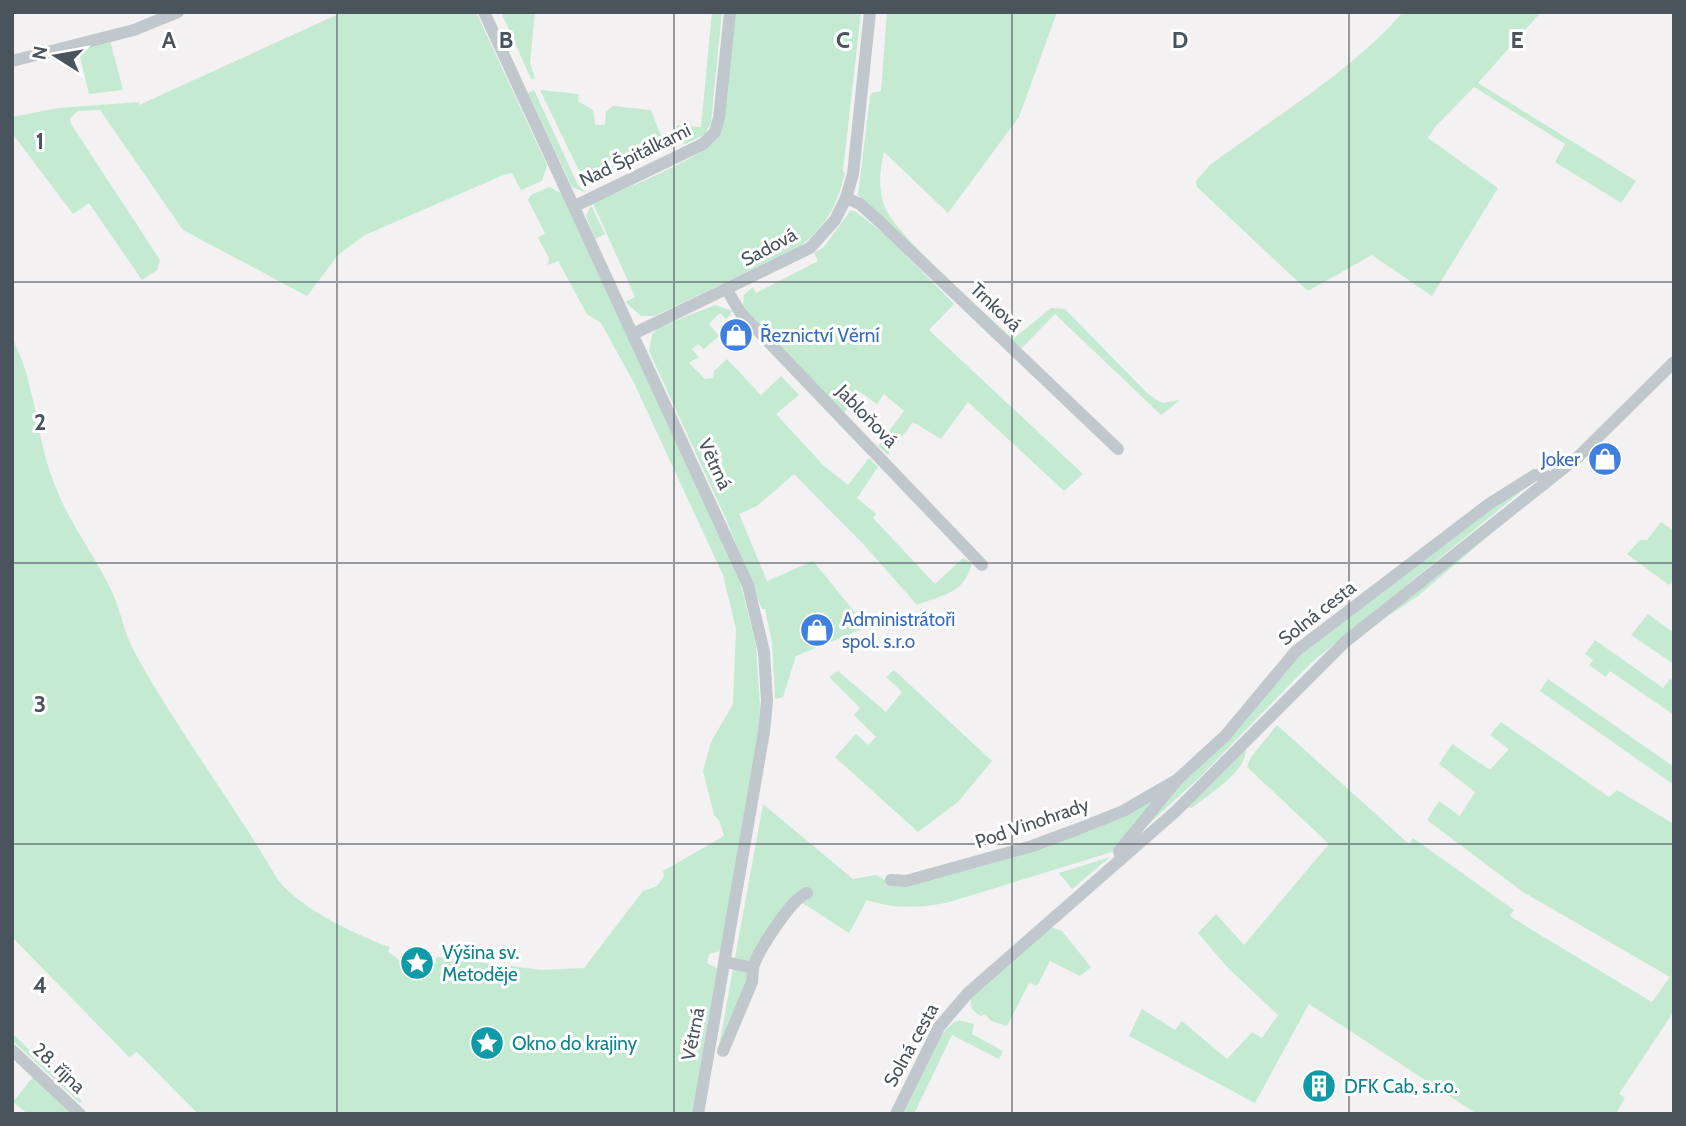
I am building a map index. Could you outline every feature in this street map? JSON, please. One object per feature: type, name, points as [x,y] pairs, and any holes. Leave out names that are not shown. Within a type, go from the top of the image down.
[{"type":"street","points":[[12,61],[150,18],[178,12]]},
{"type":"street","name":"Větrná","points":[[484,12],[748,585],[764,652],[767,701],[764,732],[698,1114]]},
{"type":"street","name":"Nad Špitálkami","points":[[575,206],[703,144],[712,136],[719,118],[730,12]]},
{"type":"street","name":"Sadová","points":[[633,334],[810,248],[828,231],[846,198],[853,174],[870,12]]},
{"type":"street","name":"Trnková","points":[[846,198],[860,204],[881,223],[1118,449]]},
{"type":"street","name":"Jabloňová","points":[[727,290],[740,312],[982,565]]},
{"type":"street","name":"Solná cesta","points":[[896,1114],[934,1036],[952,1009],[1213,775],[1285,698],[1345,642],[1601,436],[1674,362]]},
{"type":"street","name":"Solná cesta","points":[[1121,859],[1121,845],[1178,779],[1225,736],[1296,651],[1489,504],[1535,474],[1552,477]]},
{"type":"street","name":"Pod Vinohrady","points":[[891,880],[906,881],[1032,846],[1123,811],[1178,779]]},
{"type":"street","name":"Větrná","points":[[723,1051],[752,982],[753,968],[758,956],[793,903],[807,893]]},
{"type":"street","points":[[726,962],[753,968]]},
{"type":"street","name":"28. října","points":[[12,1050],[80,1114]]},
{"type":"green space","points":[[343,12],[476,12],[547,165],[542,181],[521,190],[512,173],[501,176],[365,235],[338,255],[307,296],[183,230],[100,110],[78,111],[70,118],[71,124],[160,260],[157,270],[142,280],[89,203],[73,214],[12,133],[12,117],[58,108],[139,102],[139,105]]},
{"type":"green space","points":[[501,12],[535,12],[530,63],[535,78],[531,79]]},
{"type":"green space","points":[[712,12],[722,12],[711,123],[704,135],[685,144],[675,136],[677,125],[701,127]]},
{"type":"green space","points":[[734,12],[861,12],[842,185],[834,206],[822,225],[796,249],[654,316],[641,316],[625,302],[635,297],[593,203],[697,154],[721,134]]},
{"type":"green space","points":[[887,12],[1057,12],[1019,117],[948,213],[884,152],[880,178],[882,199],[892,219],[905,235],[942,274],[1013,339],[1051,308],[1065,309],[1148,394],[1162,403],[1180,400],[1161,415],[1055,314],[1019,351],[858,195],[870,97],[872,93],[881,91]]},
{"type":"green space","points":[[1403,12],[1541,12],[1478,83],[1636,181],[1621,203],[1555,162],[1565,144],[1474,87],[1435,127],[1428,138],[1498,188],[1432,296],[1372,255],[1308,291],[1197,187],[1196,181],[1210,165],[1360,55]]},
{"type":"green space","points":[[110,40],[123,90],[89,94],[78,48]]},
{"type":"green space","points":[[534,90],[578,185],[586,193],[572,187],[528,93]]},
{"type":"green space","points":[[540,90],[579,94],[578,101],[593,110],[595,125],[605,125],[606,112],[613,106],[651,110],[664,143],[584,181]]},
{"type":"green space","points":[[549,187],[561,193],[740,581],[756,646],[759,730],[721,951],[709,954],[707,963],[717,968],[692,1114],[198,1114],[137,1052],[129,1057],[12,937],[12,338],[31,390],[42,444],[53,480],[112,592],[131,644],[150,680],[284,886],[310,908],[327,918],[390,947],[388,952],[425,978],[436,962],[436,957],[542,970],[584,968],[643,891],[657,886],[664,876],[663,871],[724,836],[719,820],[714,815],[703,771],[711,742],[733,704],[736,629],[723,575],[634,383],[601,323],[587,314],[558,261],[548,265],[549,258],[538,238],[545,233],[528,200],[531,195]]},
{"type":"green space","points":[[591,205],[605,234],[595,239],[586,216]]},
{"type":"green space","points":[[850,211],[855,211],[888,237],[954,304],[929,330],[1083,474],[1064,491],[968,402],[941,439],[913,422],[888,455],[878,446],[904,411],[884,394],[877,404],[860,392],[844,413],[743,306],[744,295],[753,287],[756,293],[818,261],[814,253],[824,247]]},
{"type":"green space","points":[[715,305],[733,311],[726,319],[720,313],[709,324],[719,336],[704,349],[698,344],[692,349],[699,357],[689,363],[705,379],[713,378],[714,371],[727,359],[761,395],[781,376],[799,395],[776,414],[824,466],[848,485],[869,458],[878,467],[857,498],[876,514],[873,518],[935,584],[963,558],[972,563],[964,581],[952,592],[917,605],[866,547],[794,474],[757,506],[739,514],[767,581],[813,561],[867,627],[796,656],[783,697],[775,699],[772,642],[765,609],[762,609],[726,519],[649,351],[652,335],[659,327]]},
{"type":"green space","points":[[1539,477],[1311,663],[1200,777],[1129,842],[1291,659],[1493,503]]},
{"type":"green space","points":[[1520,509],[1418,596],[1379,622]]},
{"type":"green space","points":[[1661,522],[1674,531],[1674,579],[1669,585],[1627,554],[1640,540],[1647,540]]},
{"type":"green space","points":[[1648,614],[1674,633],[1674,664],[1631,635]]},
{"type":"green space","points":[[1595,640],[1663,688],[1670,679],[1674,681],[1674,715],[1610,671],[1606,677],[1589,665],[1593,660],[1585,654]]},
{"type":"green space","points":[[894,670],[992,761],[958,802],[918,832],[835,757],[856,734],[868,745],[876,737],[854,715],[860,708],[829,677],[838,671],[886,712],[902,692],[886,677]]},
{"type":"green space","points":[[1548,679],[1674,767],[1674,785],[1540,691]]},
{"type":"green space","points":[[1501,722],[1609,797],[1617,790],[1674,824],[1674,1011],[1619,1094],[1625,1098],[1616,1114],[1477,1114],[1309,1004],[1255,1103],[1129,1036],[1142,1009],[1175,1030],[1182,1021],[1227,1059],[1252,1032],[1262,1038],[1278,1015],[1228,968],[1198,933],[1216,914],[1244,945],[1329,844],[1247,767],[1251,757],[1277,725],[1409,844],[1413,838],[1514,910],[1510,916],[1652,1002],[1670,977],[1523,892],[1427,820],[1439,801],[1460,816],[1475,792],[1439,764],[1452,744],[1490,770],[1509,749],[1490,735]]},
{"type":"green space","points":[[1246,748],[1245,757],[1234,774],[1192,808],[1187,807]]},
{"type":"green space","points":[[1168,788],[1112,852],[946,903],[906,907],[867,900],[849,933],[801,902],[808,893],[797,892],[751,958],[748,983],[718,1051],[763,804],[853,879],[876,875],[895,886],[1028,847]]},
{"type":"green space","points":[[1110,857],[1072,889],[1059,873]]},
{"type":"green space","points":[[1051,927],[1062,931],[1091,967],[1080,976],[1050,961],[1037,986],[1029,983],[1007,1026],[976,1012],[971,1006],[971,997]]},
{"type":"green space","points":[[959,1020],[974,1024],[972,1034],[1003,1051],[999,1059],[952,1035],[914,1114],[901,1114],[934,1047],[950,1025]]},
{"type":"green space","points":[[12,1033],[82,1101],[80,1103],[12,1040]]},
{"type":"green space","points":[[33,1077],[72,1114],[28,1114],[13,1102]]},
{"type":"place","name":"Řeznictví Věrní","points":[[736,335]]},
{"type":"place","name":"Joker","points":[[1605,459]]},
{"type":"place","name":"Administrátoři spol. s.r.o","points":[[817,630]]},
{"type":"place","name":"Výšina sv. Metoděje","points":[[417,963]]},
{"type":"place","name":"Okno do krajiny","points":[[487,1043]]},
{"type":"place","name":"DFK Cab, s.r.o.","points":[[1319,1086]]}]
